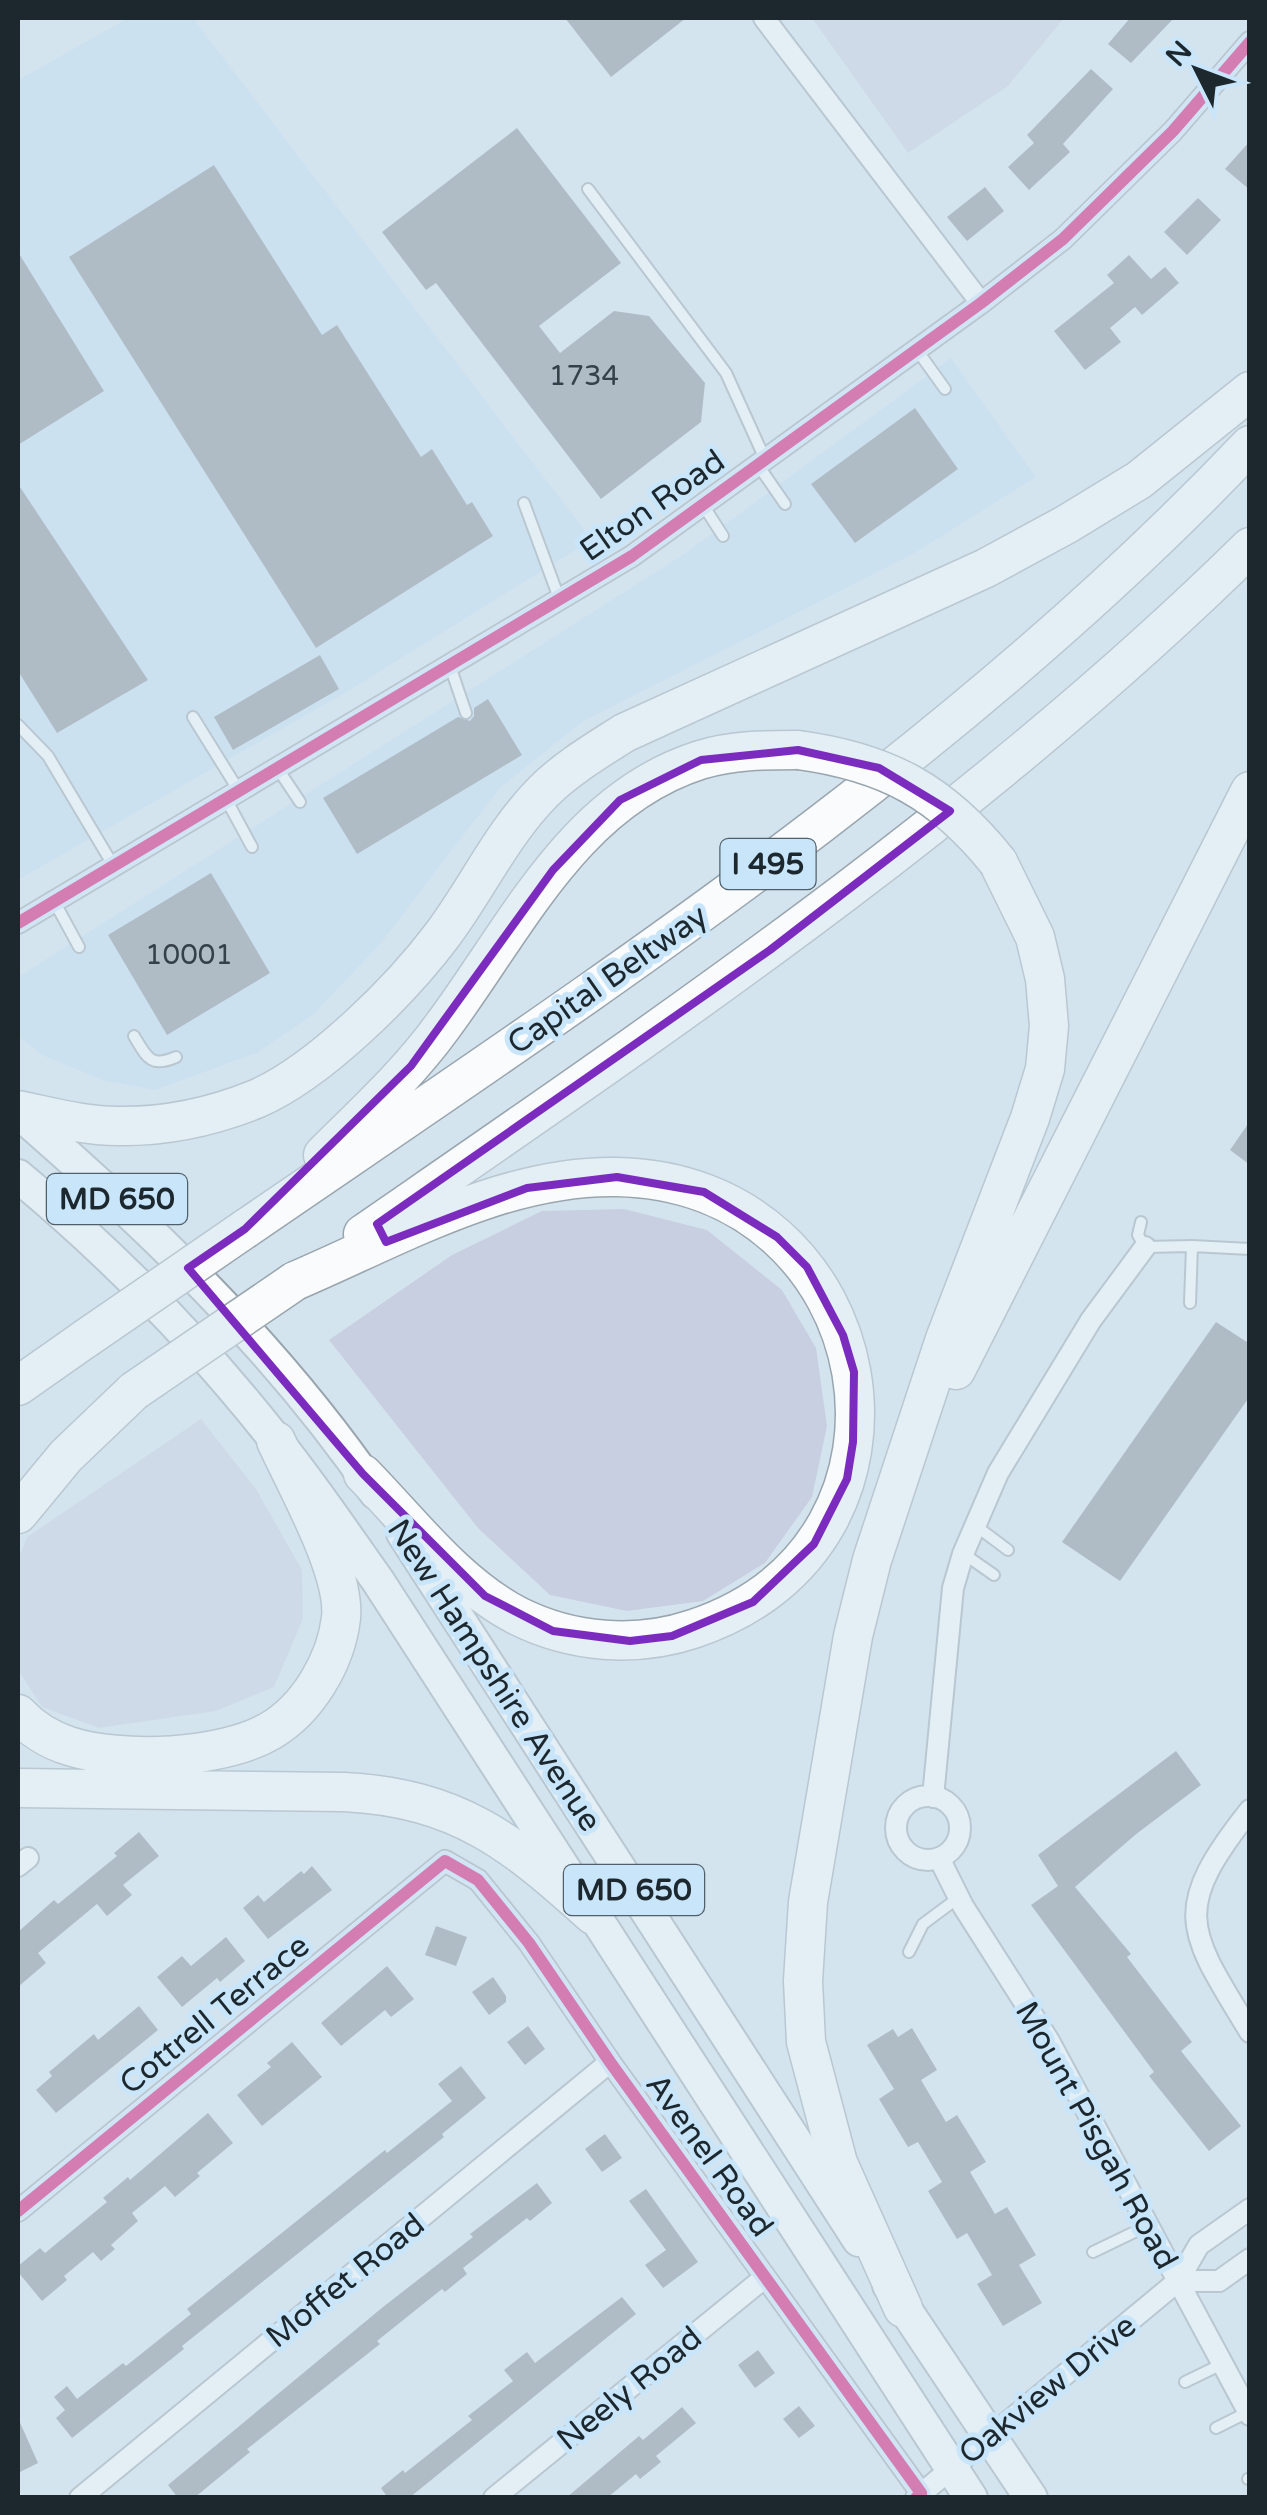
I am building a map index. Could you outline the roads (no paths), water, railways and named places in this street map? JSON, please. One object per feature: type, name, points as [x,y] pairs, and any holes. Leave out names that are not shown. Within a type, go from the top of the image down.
[{"type":"highway","points":[[18,1111],[94,1125],[164,1124],[211,1114],[260,1097],[308,1066],[384,1002],[445,931],[510,832],[544,791],[582,759],[624,733],[986,568],[1067,524],[1140,480],[1250,391]]},
{"type":"highway","name":"Capital Beltway","points":[[18,1386],[729,894],[882,776],[1100,590],[1250,445]]},
{"type":"highway","name":"I 495","points":[[18,1472],[770,950],[933,825],[1072,709],[1250,547]]},
{"type":"highway","points":[[245,1229],[411,1066],[583,834],[620,800],[660,777],[701,760],[748,750],[839,755],[909,781],[946,807],[998,862],[1036,937],[1049,1026],[1044,1068],[1030,1118],[944,1339],[872,1560],[853,1636],[808,1902],[806,2042],[838,2163],[903,2308]]},
{"type":"highway","points":[[872,1560],[966,1348],[1250,791]]},
{"type":"highway","points":[[295,1281],[478,1203],[528,1188],[616,1177],[660,1182],[704,1192],[742,1211],[777,1237],[807,1267],[829,1303],[844,1334],[854,1372],[853,1442],[847,1479],[814,1544],[753,1602],[714,1622],[672,1636],[630,1642],[587,1639],[553,1631],[517,1616],[485,1596],[362,1474]]},
{"type":"highway","points":[[18,1372],[85,1339]]},
{"type":"highway","points":[[18,1514],[66,1456],[134,1391]]},
{"type":"highway","points":[[18,1714],[42,1734],[64,1745],[103,1753],[144,1755],[196,1752],[242,1743],[271,1730],[295,1710],[318,1682],[331,1654],[341,1619],[341,1592],[276,1441]]},
{"type":"highway","points":[[18,1788],[384,1794],[424,1803],[503,1839],[593,1915]]},
{"type":"main road","name":"New Hampshire Avenue","points":[[18,1111],[211,1291],[362,1474],[903,2308],[1031,2498]]},
{"type":"main road","name":"New Hampshire Avenue","points":[[18,1176],[60,1210],[172,1321],[276,1441],[378,1581],[972,2498]]},
{"type":"street","points":[[764,18],[981,303]]},
{"type":"street","name":"Elton Road","points":[[18,923],[632,556],[981,303],[1077,225],[1173,131],[1250,42]]},
{"type":"street","points":[[934,1796],[954,1588],[963,1554],[998,1473],[1090,1320],[1145,1247]]},
{"type":"street","points":[[922,1796],[934,1796],[954,1808],[959,1819],[957,1842],[939,1858],[918,1858],[908,1853],[896,1832],[902,1810],[922,1796]]},
{"type":"street","points":[[1250,1810],[1212,1857],[1193,1908],[1204,1956],[1250,2032]]},
{"type":"street","name":"Mount Pisgah Road","points":[[939,1858],[958,1898],[1049,2041],[1249,2414]]},
{"type":"street","name":"Avenel Road","points":[[445,1861],[478,1880],[529,1944],[918,2495]]},
{"type":"street","name":"Cottrell Terrace","points":[[18,2211],[445,1861]]},
{"type":"street","name":"Moffet Road","points":[[80,2498],[610,2062]]},
{"type":"street","name":"Oakview Drive","points":[[918,2495],[1178,2281],[1199,2245],[1250,2209]]},
{"type":"street","points":[[1178,2281],[1218,2281],[1250,2260]]},
{"type":"street","name":"Neely Road","points":[[494,2498],[764,2278]]},
{"type":"lane","points":[[588,188],[726,374],[761,462],[785,504]]},
{"type":"lane","points":[[917,350],[945,389]]},
{"type":"lane","points":[[524,503],[560,599]]},
{"type":"lane","points":[[703,505],[724,536]]},
{"type":"lane","points":[[449,665],[466,712]]},
{"type":"lane","points":[[193,717],[232,795],[252,847]]},
{"type":"lane","points":[[18,725],[48,756],[113,866]]},
{"type":"lane","points":[[277,768],[300,802]]},
{"type":"lane","points":[[54,900],[78,946]]},
{"type":"lane","points":[[134,1036],[152,1061],[162,1064],[176,1057]]},
{"type":"lane","points":[[1141,1222],[1138,1234],[1145,1247],[1250,1249]]},
{"type":"lane","points":[[1190,1303],[1192,1246]]},
{"type":"lane","points":[[975,1526],[1008,1550]]},
{"type":"lane","points":[[963,1554],[994,1575]]},
{"type":"lane","points":[[908,1952],[923,1924],[958,1898]]},
{"type":"lane","points":[[1092,2252],[1150,2225]]},
{"type":"lane","points":[[1185,2382],[1222,2364]]},
{"type":"lane","points":[[1216,2428],[1249,2414]]}]
